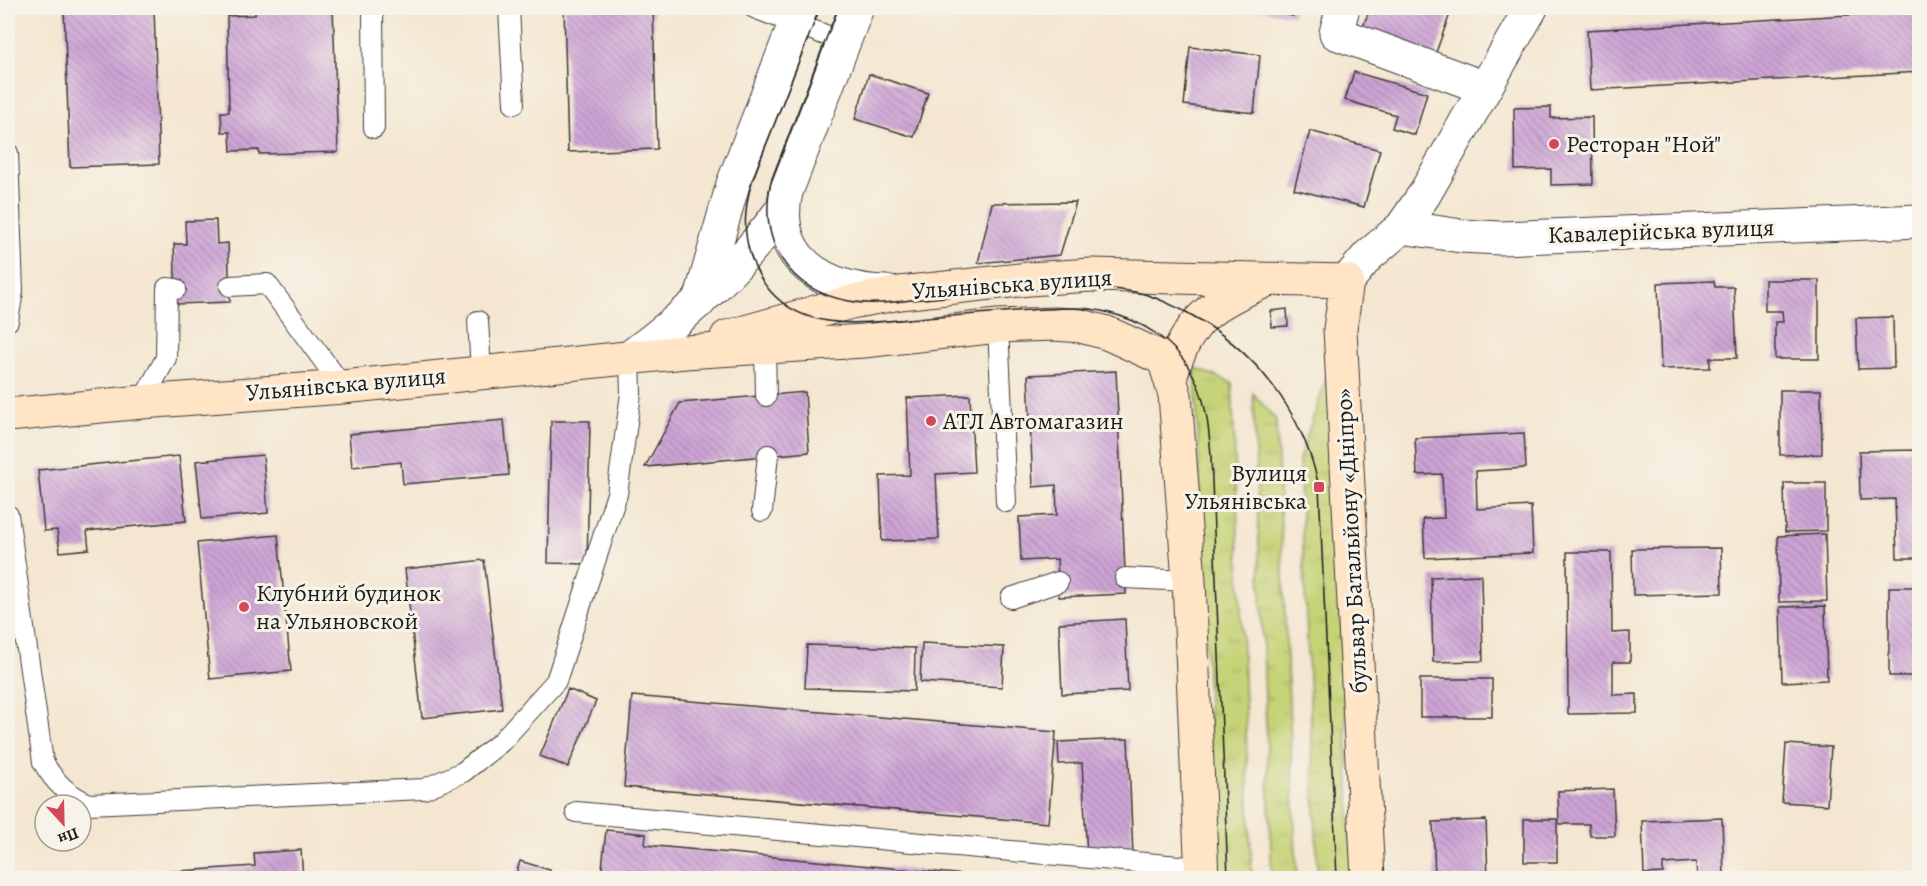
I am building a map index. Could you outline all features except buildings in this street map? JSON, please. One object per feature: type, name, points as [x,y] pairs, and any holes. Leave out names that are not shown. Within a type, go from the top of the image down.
[{"type":"street","points":[[858,8],[786,192],[783,208],[788,237],[801,261],[819,278],[864,292],[900,292]]},
{"type":"street","points":[[1343,8],[1336,33],[1485,88]]},
{"type":"street","points":[[1347,281],[1368,256],[1402,227],[1424,195],[1532,8]]},
{"type":"street","points":[[700,301],[734,184],[798,16]]},
{"type":"street","points":[[630,357],[700,301],[749,250],[783,208]]},
{"type":"street","name":"Кавалерійська вулиця","points":[[1402,227],[1461,236],[1500,238],[1920,221]]},
{"type":"street","name":"Ульянівська вулиця","points":[[685,352],[801,314],[900,292],[1091,275],[1347,281]]},
{"type":"street","points":[[1201,873],[1190,581],[1175,395],[1167,367],[1199,319],[1223,301],[1270,279]]},
{"type":"street","name":"бульвар Батальйону «Дніпро»","points":[[1347,281],[1340,329],[1368,879]]},
{"type":"street","name":"Ульянівська вулиця","points":[[8,415],[343,387],[481,371],[685,352],[864,341],[998,326],[1055,324],[1081,326],[1107,333],[1167,367]]},
{"type":"lane","points":[[373,8],[374,128]]},
{"type":"lane","points":[[509,8],[514,104]]},
{"type":"lane","points":[[754,8],[798,16],[844,42]]},
{"type":"lane","points":[[8,153],[13,291],[8,321]]},
{"type":"lane","points":[[230,286],[267,284],[343,387]]},
{"type":"lane","points":[[142,402],[165,358],[167,288],[176,288]]},
{"type":"lane","points":[[478,321],[481,371]]},
{"type":"lane","points":[[998,326],[1006,502]]},
{"type":"lane","points":[[765,347],[766,396]]},
{"type":"lane","points":[[8,515],[43,762],[53,780],[70,795],[90,804],[424,789],[463,772],[501,742],[556,681],[617,494],[631,394],[630,357]]},
{"type":"lane","points":[[762,511],[768,455]]},
{"type":"lane","points":[[1125,578],[1190,581]]},
{"type":"lane","points":[[1011,598],[1058,582]]},
{"type":"lane","points":[[576,812],[1201,873]]},
{"type":"green space","points":[[1195,368],[1232,383],[1252,878],[1215,878]]},
{"type":"green space","points":[[1330,368],[1353,878],[1318,878],[1299,459]]},
{"type":"green space","points":[[1253,393],[1276,420],[1297,878],[1272,878]]},
{"type":"tram line","points":[[820,8],[756,170],[747,201],[745,223],[750,255],[764,284],[771,292],[798,313],[847,323],[1058,308],[1097,310],[1132,320],[1167,342],[1185,362],[1197,383],[1206,413],[1211,456],[1228,878]]},
{"type":"tram line","points":[[838,8],[771,181],[768,203],[769,224],[782,259],[794,274],[809,286],[827,295],[867,303],[1064,288],[1120,290],[1144,294],[1186,312],[1234,344],[1272,385],[1288,408],[1312,459],[1319,487],[1337,878]]},
{"type":"place","name":"Ресторан \"Ной\"","points":[[1554,144]]},
{"type":"place","name":"АТЛ Автомагазин","points":[[931,421]]},
{"type":"place","name":"Вулиця Ульянівська","points":[[1319,487]]},
{"type":"place","name":"Клубний будинок на Ульяновской","points":[[244,607]]}]
